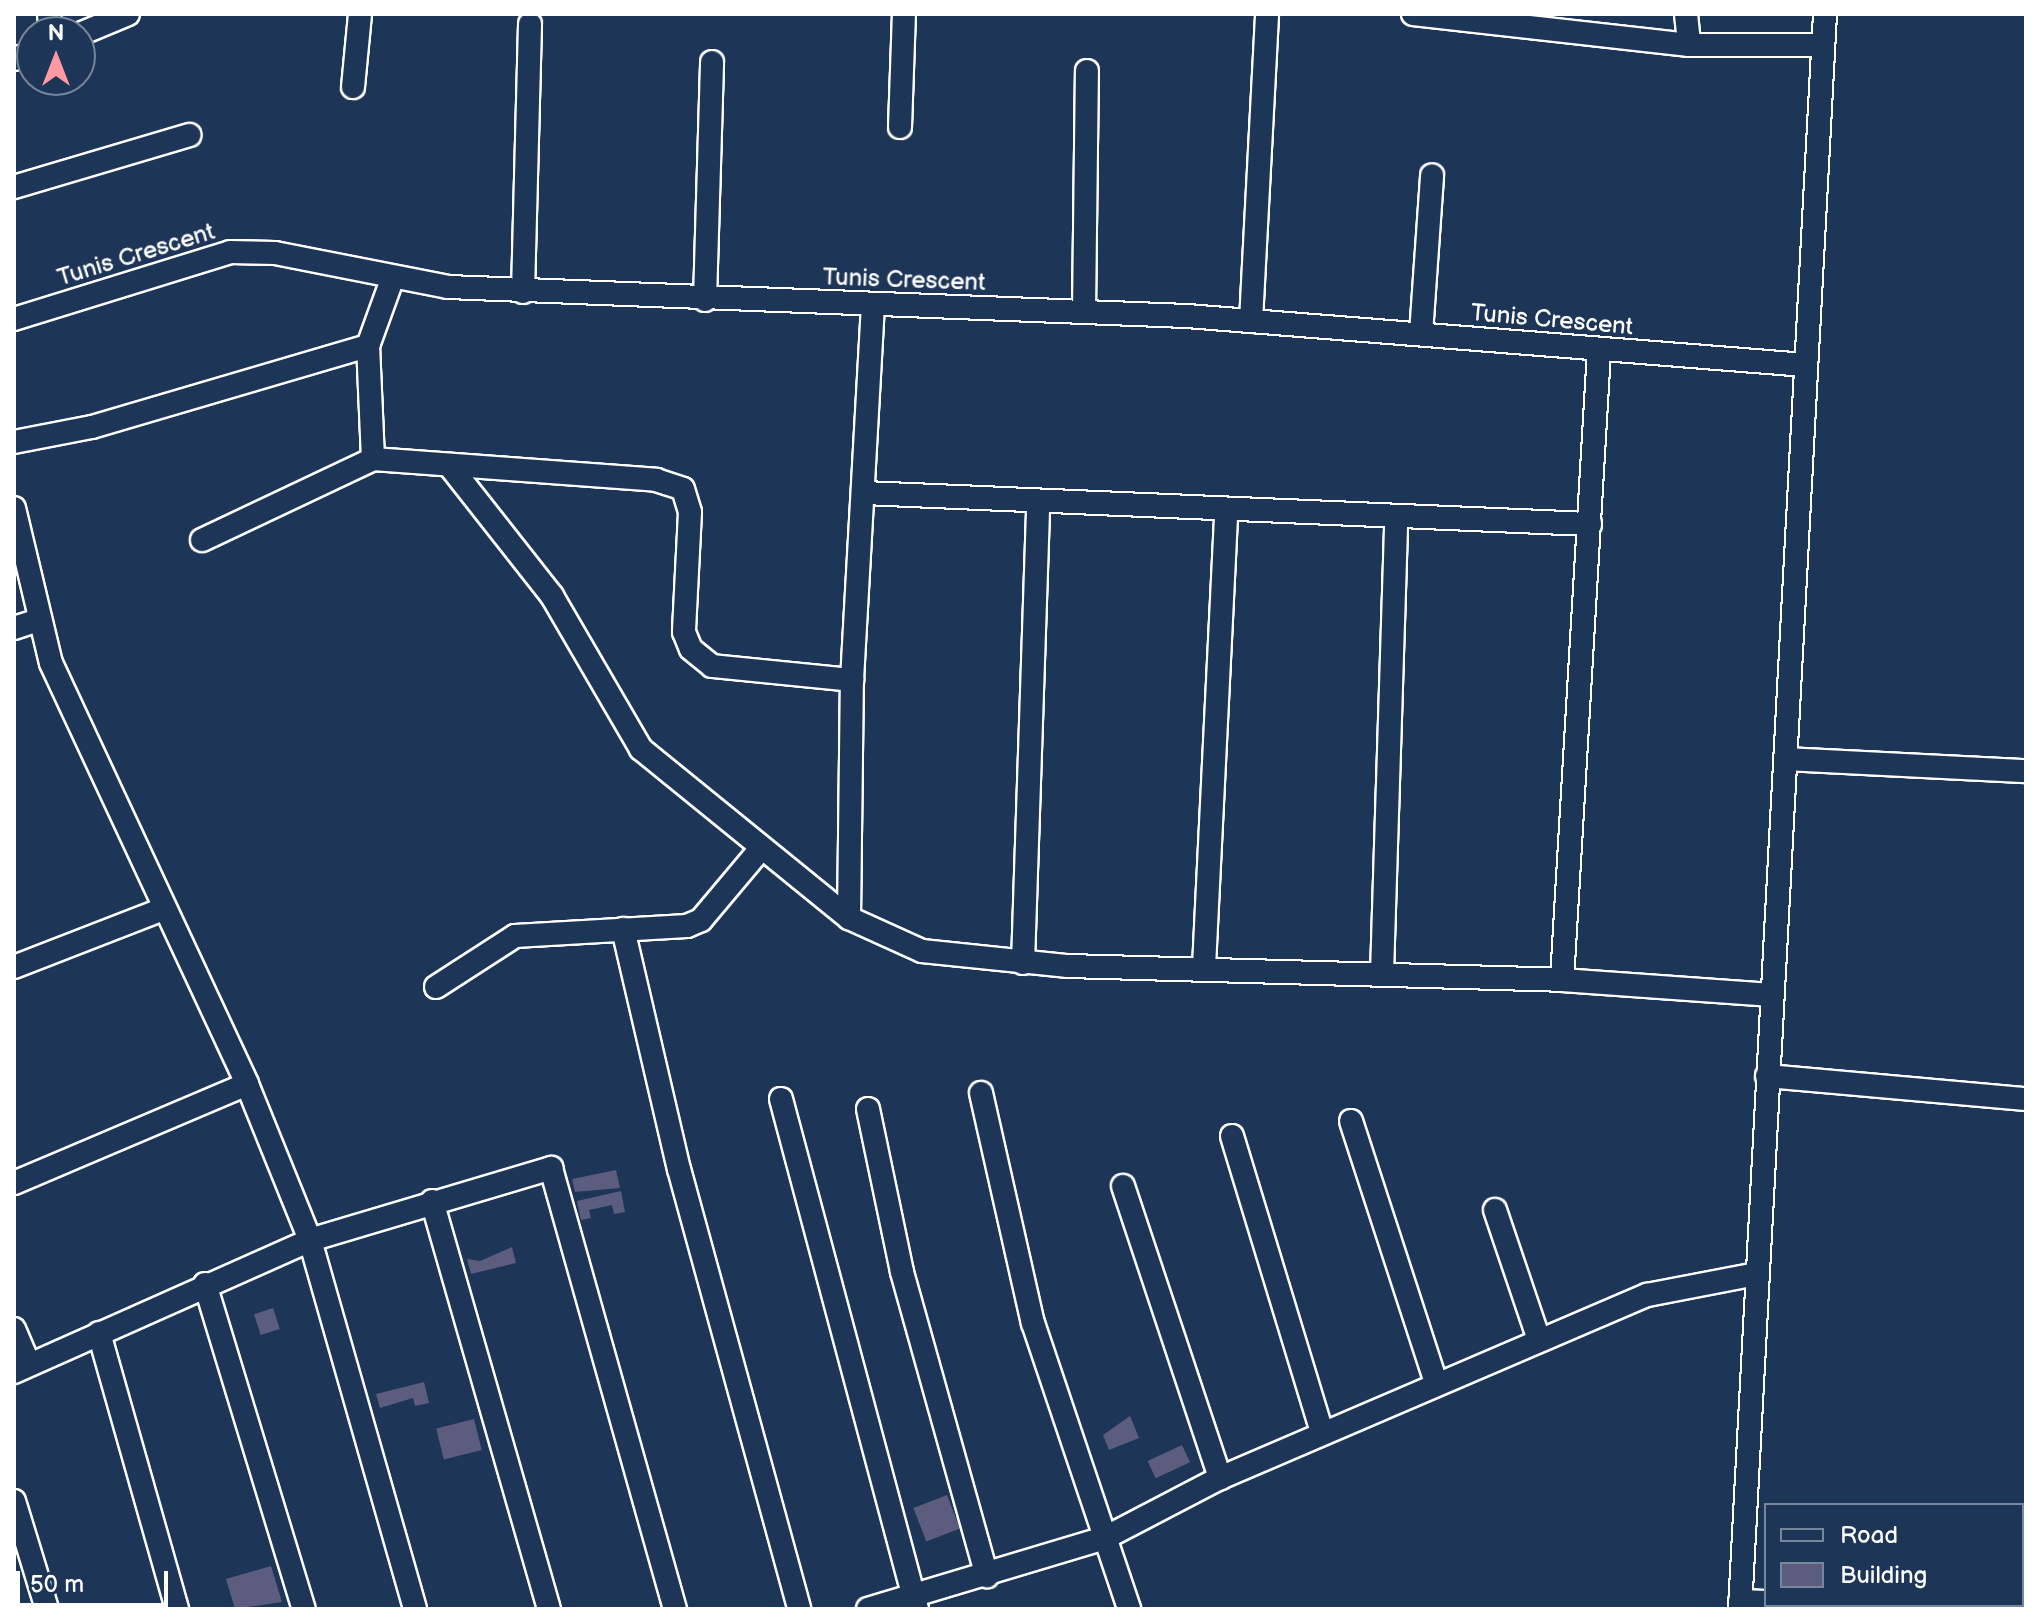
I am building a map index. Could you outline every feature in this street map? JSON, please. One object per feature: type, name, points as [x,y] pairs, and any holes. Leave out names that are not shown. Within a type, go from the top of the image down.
[{"type":"street","points":[[96,27],[128,14]]},
{"type":"street","points":[[353,87],[360,14]]},
{"type":"street","points":[[900,127],[904,14]]},
{"type":"street","points":[[1251,321],[1267,14]]},
{"type":"street","points":[[1413,14],[1689,45],[1823,45]]},
{"type":"street","points":[[1686,14],[1689,45]]},
{"type":"street","points":[[1764,1602],[1740,1605],[1825,14]]},
{"type":"street","points":[[523,292],[530,24]]},
{"type":"street","points":[[705,300],[712,62]]},
{"type":"street","points":[[1084,311],[1087,71]]},
{"type":"street","points":[[14,187],[189,135]]},
{"type":"street","points":[[1421,334],[1432,175]]},
{"type":"street","name":"Tunis Crescent","points":[[14,319],[230,252],[275,253],[393,277],[523,292],[1084,311],[1251,321],[1599,352],[1805,365]]},
{"type":"street","points":[[373,459],[368,346],[393,277]]},
{"type":"street","points":[[849,918],[852,680],[873,306]]},
{"type":"street","points":[[14,442],[92,427],[368,346]]},
{"type":"street","points":[[1562,980],[1599,352]]},
{"type":"street","points":[[202,540],[373,459],[656,480],[683,489],[690,512],[684,632],[691,649],[712,666],[852,680]]},
{"type":"street","points":[[449,465],[552,596],[641,749],[759,851],[849,918],[922,951],[1023,963],[1562,980],[1771,995]]},
{"type":"street","points":[[864,493],[1038,503],[1590,524]]},
{"type":"street","points":[[1023,963],[1038,503]]},
{"type":"street","points":[[14,508],[36,621],[161,910],[247,1084],[310,1240],[415,1609]]},
{"type":"street","points":[[1204,967],[1226,510]]},
{"type":"street","points":[[1382,973],[1396,517]]},
{"type":"street","points":[[14,628],[36,621]]},
{"type":"street","points":[[1786,759],[2026,771]]},
{"type":"street","points":[[436,987],[515,936],[701,920],[759,851]]},
{"type":"street","points":[[14,967],[161,910]]},
{"type":"street","points":[[623,929],[679,1169],[799,1609]]},
{"type":"street","points":[[1767,1076],[2026,1099]]},
{"type":"street","points":[[14,1183],[247,1084]]},
{"type":"street","points":[[981,1093],[1033,1323],[1129,1609]]},
{"type":"street","points":[[781,1099],[916,1603]]},
{"type":"street","points":[[868,1109],[902,1272],[987,1576]]},
{"type":"street","points":[[1351,1121],[1436,1383]]},
{"type":"street","points":[[1232,1136],[1322,1433]]},
{"type":"street","points":[[14,1329],[21,1368],[310,1240],[531,1169],[555,1173],[675,1609]]},
{"type":"street","points":[[1123,1186],[1220,1478]]},
{"type":"street","points":[[432,1201],[549,1609]]},
{"type":"street","points":[[1495,1210],[1538,1337]]},
{"type":"street","points":[[868,1609],[916,1603],[987,1576],[1105,1538],[1220,1478],[1538,1337],[1647,1295],[1756,1274]]},
{"type":"street","points":[[205,1284],[304,1609]]},
{"type":"street","points":[[99,1333],[177,1609]]},
{"type":"street","points":[[14,1503],[40,1607]]},
{"type":"street","points":[[1853,1607],[1890,1609]]},
{"type":"building","points":[[616,1170],[620,1188],[575,1192],[572,1179]]},
{"type":"building","points":[[621,1191],[625,1212],[614,1214],[612,1205],[589,1210],[591,1218],[581,1220],[577,1201]]},
{"type":"building","points":[[512,1247],[516,1263],[471,1274],[467,1259],[480,1261]]},
{"type":"building","points":[[273,1308],[280,1329],[261,1335],[254,1314]]},
{"type":"building","points":[[424,1382],[429,1403],[415,1406],[413,1398],[380,1408],[376,1394]]},
{"type":"building","points":[[1130,1416],[1139,1438],[1109,1450],[1103,1435]]},
{"type":"building","points":[[474,1419],[482,1450],[444,1459],[436,1428]]},
{"type":"building","points":[[1182,1445],[1190,1462],[1156,1478],[1148,1461]]},
{"type":"building","points":[[947,1495],[960,1529],[926,1542],[913,1508]]},
{"type":"building","points":[[271,1566],[282,1602],[235,1609],[226,1579]]}]
